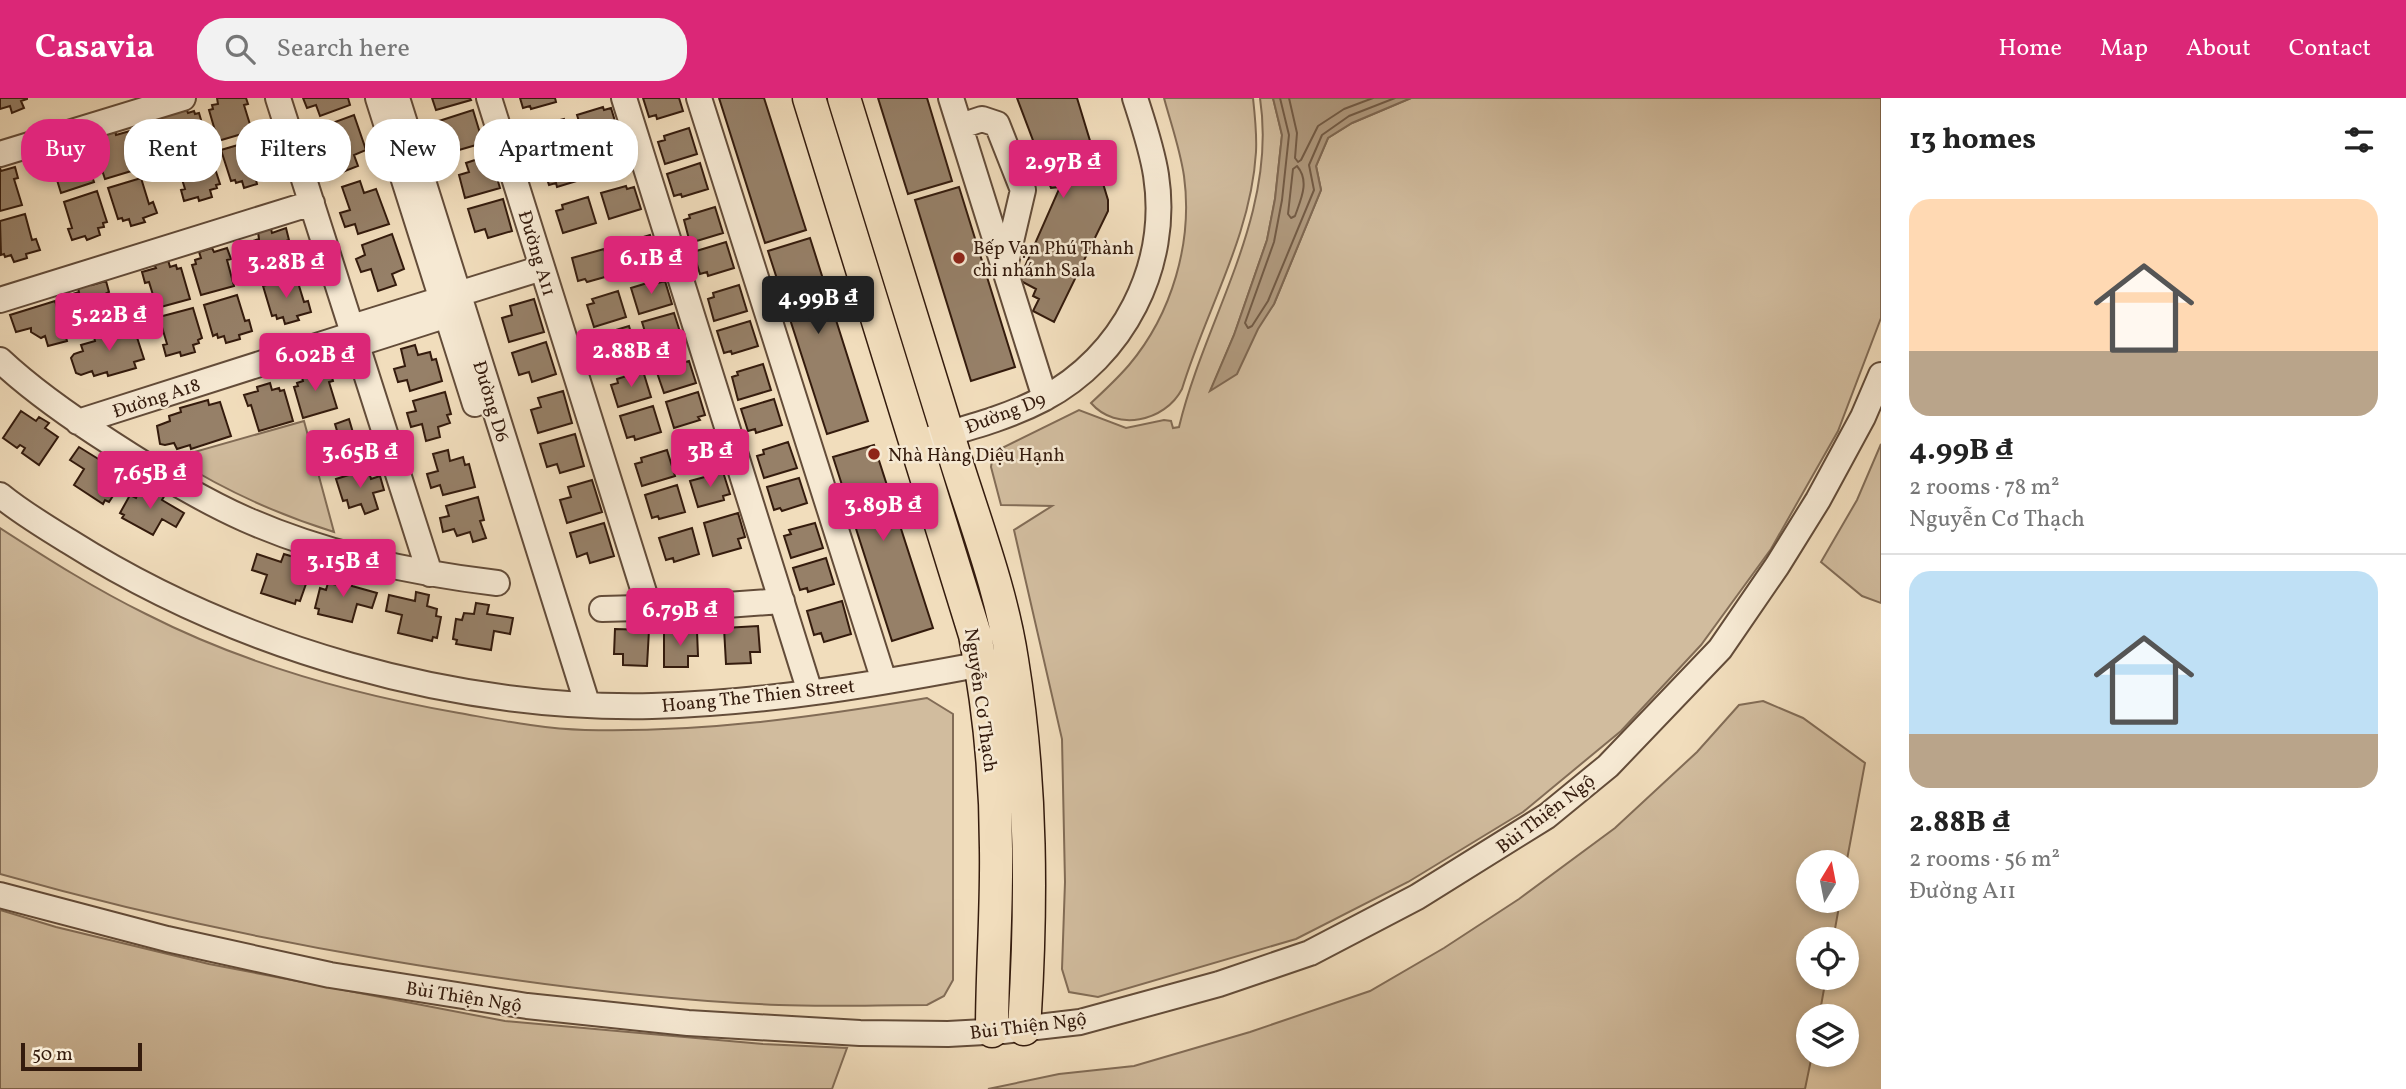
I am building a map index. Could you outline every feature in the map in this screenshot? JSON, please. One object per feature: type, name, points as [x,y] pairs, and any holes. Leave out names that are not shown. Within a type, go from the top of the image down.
[{"type":"main road","name":"Nguyễn Cơ Thạch","points":[[809,98],[975,635],[981,664],[995,791],[992,1031]]},
{"type":"main road","name":"Nguyễn Cơ Thạch","points":[[844,98],[992,573],[1012,658],[1028,799],[1024,1029]]},
{"type":"street","points":[[0,154],[130,106],[183,98]]},
{"type":"street","points":[[278,98],[430,574]]},
{"type":"street","name":"Đường D6","points":[[378,98],[453,305]]},
{"type":"street","name":"Đường D6","points":[[397,98],[453,305],[578,703]]},
{"type":"street","name":"Đường A11","points":[[489,98],[649,608]]},
{"type":"street","points":[[624,98],[810,692]]},
{"type":"street","points":[[699,98],[884,681]]},
{"type":"street","points":[[951,98],[1045,398]]},
{"type":"street","name":"Đường D9","points":[[916,443],[1003,416],[1045,398],[1075,378],[1103,353],[1134,309],[1146,281],[1158,225],[1157,177],[1135,98]]},
{"type":"street","points":[[961,126],[982,119],[997,124],[1023,190],[1005,268]]},
{"type":"street","points":[[0,300],[312,203]]},
{"type":"street","name":"Đường A18","points":[[78,422],[545,276]]},
{"type":"street","points":[[0,360],[78,422],[163,476],[247,520],[331,549],[430,574],[497,583]]},
{"type":"street","name":"Bùi Thiện Ngộ","points":[[0,895],[250,958],[330,975],[527,1006],[688,1024],[825,1032],[948,1034],[1024,1029],[1080,1022],[1219,984],[1310,953],[1417,897],[1547,816],[1608,766],[1720,649],[1818,500],[1863,417],[1881,375]]},
{"type":"street","name":"Hoang The Thien Street","points":[[0,495],[104,564],[204,615],[273,641],[431,685],[517,698],[578,703],[639,706],[702,704],[810,692],[1012,658]]},
{"type":"street","points":[[602,608],[782,601]]},
{"type":"shaded area","points":[[1164,98],[1253,98],[1256,145],[1252,183],[1237,243],[1182,389],[1164,409],[1152,416],[1126,420],[1113,418],[1091,403],[1124,370],[1144,345],[1168,300],[1182,251],[1186,201],[1184,176]]},
{"type":"shaded area","points":[[1260,98],[1273,98],[1282,135],[1275,199],[1267,240],[1234,335],[1211,390],[1274,304],[1321,190],[1316,166],[1328,138],[1352,123],[1411,98],[1881,98],[1881,318],[1838,431],[1771,549],[1701,645],[1621,731],[1523,812],[1408,882],[1296,939],[1098,997],[1069,992],[1062,969],[1065,882],[1062,739],[1014,530],[1052,506],[1001,505],[991,467],[992,460],[998,450],[1079,410],[1126,428],[1164,420],[1171,421],[1173,428],[1179,427],[1249,225],[1259,183],[1263,141]]},
{"type":"shaded area","points":[[304,421],[334,532],[251,500],[173,458]]},
{"type":"shaded area","points":[[1881,444],[1881,603],[1862,596],[1821,562],[1857,500]]},
{"type":"shaded area","points":[[0,528],[108,594],[221,648],[338,687],[459,713],[569,729],[671,729],[799,717],[927,698],[953,714],[953,980],[944,996],[927,1005],[730,1003],[582,989],[484,976],[289,942],[144,911],[0,874]]},
{"type":"shaded area","points":[[1763,701],[1803,718],[1865,763],[1849,850],[1796,850],[1796,914],[1838,914],[1835,927],[1796,927],[1796,990],[1824,990],[1821,1004],[1796,1004],[1796,1067],[1810,1067],[1805,1089],[988,1089],[1059,1074],[1134,1066],[1250,1032],[1370,991],[1444,948],[1519,899],[1615,828],[1697,752],[1739,705]]},
{"type":"shaded area","points":[[0,910],[56,927],[209,964],[505,1021],[763,1044],[847,1048],[832,1089],[0,1089]]},
{"type":"water","points":[[1273,98],[1411,98],[1352,123],[1328,138],[1316,166],[1321,190],[1274,304],[1258,329],[1237,374],[1210,391],[1234,335],[1267,240],[1275,199],[1282,135]]},
{"type":"building","points":[[0,98],[27,99],[21,101],[24,108],[12,113],[10,106],[0,109]]},
{"type":"building","points":[[217,98],[246,98],[248,104],[244,105],[248,119],[236,119],[236,136],[222,140],[222,119],[212,119],[209,110],[213,109],[212,105],[218,104]]},
{"type":"building","points":[[303,98],[348,98],[350,105],[320,116],[316,105],[307,108]]},
{"type":"building","points":[[432,98],[470,98],[471,100],[436,110]]},
{"type":"building","points":[[520,98],[555,98],[556,102],[531,109],[530,106],[523,108]]},
{"type":"building","points":[[643,98],[679,98],[683,111],[657,119],[656,115],[649,117]]},
{"type":"building","points":[[719,98],[764,98],[806,230],[765,243]]},
{"type":"building","points":[[878,98],[927,98],[952,181],[908,194]]},
{"type":"building","points":[[1017,98],[1077,98],[1108,200],[1108,211],[1054,322],[1033,311],[1039,299],[1033,296],[1036,289],[1019,280],[1060,187],[1051,188]]},
{"type":"building","points":[[185,106],[188,113],[199,113],[201,119],[159,119]]},
{"type":"building","points":[[603,107],[604,110],[611,108],[614,119],[578,119],[577,115]]},
{"type":"building","points":[[473,110],[476,119],[474,146],[460,150],[460,119],[445,119]]},
{"type":"building","points":[[354,115],[365,147],[365,150],[354,155],[358,166],[351,169],[351,119],[343,119]]},
{"type":"building","points":[[689,128],[697,154],[665,164],[658,142],[665,140],[664,136]]},
{"type":"building","points":[[115,131],[116,135],[124,133],[124,173],[110,177],[110,133]]},
{"type":"building","points":[[236,146],[236,182],[239,182],[236,183],[235,180],[231,181],[222,150]]},
{"type":"building","points":[[474,160],[474,182],[498,182],[500,188],[465,198],[460,175],[469,172],[466,163]]},
{"type":"building","points":[[700,163],[708,189],[682,197],[681,194],[674,196],[667,174]]},
{"type":"building","points":[[15,167],[18,178],[14,179],[22,205],[0,211],[0,168],[1,171]]},
{"type":"building","points":[[360,181],[364,193],[376,189],[389,224],[358,234],[355,224],[345,227],[340,213],[350,210],[342,187]]},
{"type":"building","points":[[58,182],[94,182],[61,193]]},
{"type":"building","points":[[128,182],[142,182],[149,204],[153,202],[157,213],[143,218],[145,222],[131,226],[129,219],[118,219],[108,188]]},
{"type":"building","points":[[183,182],[220,184],[210,190],[212,197],[199,201],[198,197],[184,201],[181,190],[185,189]]},
{"type":"building","points":[[242,182],[256,182],[257,184],[244,188]]},
{"type":"building","points":[[548,182],[573,182],[557,187],[556,183],[549,185]]},
{"type":"building","points":[[626,186],[627,189],[634,187],[641,209],[609,219],[601,193]]},
{"type":"building","points":[[959,187],[1015,367],[971,381],[915,200]]},
{"type":"building","points":[[97,191],[107,222],[103,223],[104,227],[98,228],[100,235],[87,240],[85,236],[72,240],[68,229],[72,228],[64,202]]},
{"type":"building","points":[[588,197],[596,223],[563,233],[556,211],[563,209],[562,205]]},
{"type":"building","points":[[503,199],[512,231],[488,238],[485,229],[475,232],[468,209]]},
{"type":"building","points":[[715,207],[723,233],[690,243],[684,220],[690,218],[689,215]]},
{"type":"building","points":[[25,214],[32,240],[36,239],[40,250],[26,254],[27,258],[14,262],[11,255],[1,255],[0,221]]},
{"type":"building","points":[[286,228],[289,240],[286,241],[293,267],[260,277],[251,246],[254,245],[253,241],[259,239],[258,232],[271,229],[272,233]]},
{"type":"building","points":[[392,234],[404,269],[392,274],[396,285],[378,291],[371,269],[361,272],[356,259],[365,255],[362,245]]},
{"type":"building","points":[[650,235],[657,257],[650,259],[651,263],[625,271],[617,245]]},
{"type":"building","points":[[810,238],[868,421],[827,434],[768,251]]},
{"type":"building","points":[[726,242],[734,268],[708,276],[707,272],[700,274],[693,252]]},
{"type":"building","points":[[212,248],[214,252],[227,248],[231,259],[227,260],[234,286],[201,295],[192,265],[196,264],[195,260],[201,258],[199,252]]},
{"type":"building","points":[[604,249],[612,275],[587,282],[585,279],[578,281],[572,258]]},
{"type":"building","points":[[168,260],[170,267],[176,265],[177,269],[181,268],[190,299],[157,308],[149,282],[145,283],[142,272],[156,268],[154,264]]},
{"type":"building","points":[[296,276],[304,302],[308,301],[311,312],[297,316],[299,320],[285,324],[283,317],[277,319],[276,315],[272,316],[263,286]]},
{"type":"building","points":[[657,280],[658,283],[665,281],[672,304],[639,314],[631,288]]},
{"type":"building","points":[[91,281],[92,285],[106,281],[109,292],[105,294],[113,320],[79,329],[70,298],[79,292],[77,285]]},
{"type":"building","points":[[739,285],[747,311],[714,321],[708,299],[714,297],[713,293]]},
{"type":"building","points":[[618,291],[626,317],[594,327],[587,305],[594,303],[592,299]]},
{"type":"building","points":[[237,295],[245,321],[249,320],[252,331],[239,335],[240,339],[226,343],[224,336],[213,336],[204,305]]},
{"type":"building","points":[[534,299],[544,332],[509,342],[502,318],[512,315],[510,306]]},
{"type":"building","points":[[55,301],[67,341],[48,346],[45,336],[41,338],[31,332],[31,328],[16,332],[10,315]]},
{"type":"building","points":[[193,308],[202,338],[198,340],[199,343],[193,345],[195,352],[166,356],[163,345],[167,344],[159,317]]},
{"type":"building","points":[[674,313],[681,335],[674,337],[675,341],[650,348],[642,322]]},
{"type":"building","points":[[750,321],[758,346],[732,354],[731,351],[724,353],[717,331]]},
{"type":"building","points":[[133,325],[144,359],[134,362],[136,368],[108,376],[107,372],[94,376],[92,371],[81,375],[76,373],[71,358],[83,351],[81,345],[95,341],[94,337]]},
{"type":"building","points":[[629,326],[637,353],[611,360],[610,356],[603,359],[596,336]]},
{"type":"building","points":[[546,342],[556,374],[532,382],[529,372],[519,375],[512,353]]},
{"type":"building","points":[[415,345],[418,355],[430,352],[432,360],[436,359],[442,381],[410,391],[407,380],[398,382],[394,369],[405,366],[401,349]]},
{"type":"building","points":[[681,359],[682,363],[689,361],[696,383],[664,393],[655,367]]},
{"type":"building","points":[[763,364],[771,390],[738,400],[732,377],[738,375],[737,372]]},
{"type":"building","points":[[315,370],[316,374],[330,370],[333,381],[329,382],[337,408],[303,418],[294,387],[303,381],[301,374]]},
{"type":"building","points":[[643,371],[651,397],[618,407],[611,385],[618,383],[617,379]]},
{"type":"building","points":[[270,383],[272,390],[284,390],[293,421],[259,431],[251,405],[248,406],[244,395],[258,391],[257,387]]},
{"type":"building","points":[[563,391],[572,423],[538,433],[531,410],[541,407],[538,398]]},
{"type":"building","points":[[445,392],[451,414],[447,415],[450,423],[438,427],[440,437],[426,441],[422,424],[411,427],[407,413],[416,411],[413,401]]},
{"type":"building","points":[[698,392],[705,415],[698,417],[700,420],[674,428],[666,402]]},
{"type":"building","points":[[774,399],[782,425],[756,433],[755,429],[748,431],[741,409]]},
{"type":"building","points":[[208,400],[209,405],[220,402],[231,436],[191,449],[190,445],[177,449],[174,443],[160,444],[157,426],[170,421],[169,416],[181,412],[180,408]]},
{"type":"building","points":[[653,406],[661,432],[635,440],[634,436],[627,438],[620,416]]},
{"type":"building","points":[[21,411],[36,421],[39,417],[49,423],[45,428],[58,437],[39,465],[22,453],[25,448],[20,445],[17,448],[3,438]]},
{"type":"building","points":[[349,419],[354,436],[365,432],[370,446],[361,449],[364,459],[333,469],[325,446],[329,445],[326,437],[338,434],[335,424]]},
{"type":"building","points":[[575,434],[584,466],[560,473],[557,464],[547,467],[540,444]]},
{"type":"building","points":[[705,439],[707,443],[713,440],[720,463],[688,473],[680,447]]},
{"type":"building","points":[[788,442],[797,468],[764,478],[757,456],[764,454],[763,450]]},
{"type":"building","points":[[874,445],[933,628],[892,641],[833,457]]},
{"type":"building","points":[[79,447],[100,460],[105,453],[116,460],[110,470],[119,476],[115,482],[120,485],[109,502],[105,500],[103,504],[74,485],[84,469],[70,460]]},
{"type":"building","points":[[448,450],[450,461],[463,457],[465,465],[469,464],[475,487],[443,495],[440,485],[431,488],[427,474],[438,471],[433,454]]},
{"type":"building","points":[[667,450],[675,476],[642,486],[635,464],[642,462],[641,458]]},
{"type":"building","points":[[368,469],[371,479],[380,476],[384,490],[373,493],[378,509],[365,514],[361,504],[349,508],[347,500],[343,501],[336,479]]},
{"type":"building","points":[[723,472],[730,494],[723,496],[724,500],[698,507],[690,481]]},
{"type":"building","points":[[799,478],[807,503],[782,511],[780,508],[774,510],[767,487]]},
{"type":"building","points":[[592,480],[602,512],[567,523],[560,500],[571,497],[568,487]]},
{"type":"building","points":[[677,485],[685,512],[659,519],[658,516],[652,518],[645,495]]},
{"type":"building","points":[[154,486],[166,493],[162,500],[184,513],[176,527],[162,519],[153,535],[122,518],[124,515],[120,513],[130,495],[136,498],[139,491],[149,496]]},
{"type":"building","points":[[478,497],[484,520],[480,521],[486,538],[473,542],[470,532],[457,536],[454,529],[443,532],[440,518],[449,516],[446,506]]},
{"type":"building","points":[[738,513],[745,537],[738,539],[741,548],[713,556],[704,523]]},
{"type":"building","points":[[604,523],[614,556],[590,563],[587,553],[577,557],[570,533]]},
{"type":"building","points":[[815,523],[823,548],[791,558],[784,536],[791,534],[789,530]]},
{"type":"building","points":[[692,528],[699,554],[674,562],[673,558],[666,560],[659,538]]},
{"type":"building","points":[[257,554],[281,562],[284,554],[297,558],[293,569],[303,572],[301,580],[307,581],[300,601],[296,600],[295,604],[261,593],[267,575],[252,570]]},
{"type":"building","points":[[826,558],[834,584],[808,592],[807,588],[800,590],[793,568]]},
{"type":"building","points":[[341,574],[354,578],[352,586],[377,593],[372,608],[357,604],[352,622],[318,614],[319,609],[315,608],[320,588],[326,590],[328,583],[338,585]]},
{"type":"building","points":[[416,592],[429,595],[427,606],[437,609],[436,616],[441,617],[437,638],[433,637],[432,641],[398,633],[402,615],[386,611],[389,595],[415,601]]},
{"type":"building","points":[[842,601],[851,634],[824,642],[821,633],[814,635],[807,611]]},
{"type":"building","points":[[476,603],[489,605],[487,614],[513,618],[510,634],[494,631],[491,650],[456,644],[457,640],[453,639],[456,619],[462,620],[464,613],[474,614]]},
{"type":"building","points":[[758,626],[760,652],[750,652],[751,663],[726,664],[724,628]]},
{"type":"building","points":[[615,629],[649,630],[647,666],[623,665],[623,654],[614,654]]},
{"type":"building","points":[[664,631],[697,631],[698,656],[688,656],[688,667],[664,667]]},
{"type":"place","name":"Bếp Vạn Phú Thành chi nhánh Sala","points":[[959,258]]},
{"type":"place","name":"Nhà Hàng Diệu Hạnh","points":[[874,454]]}]
